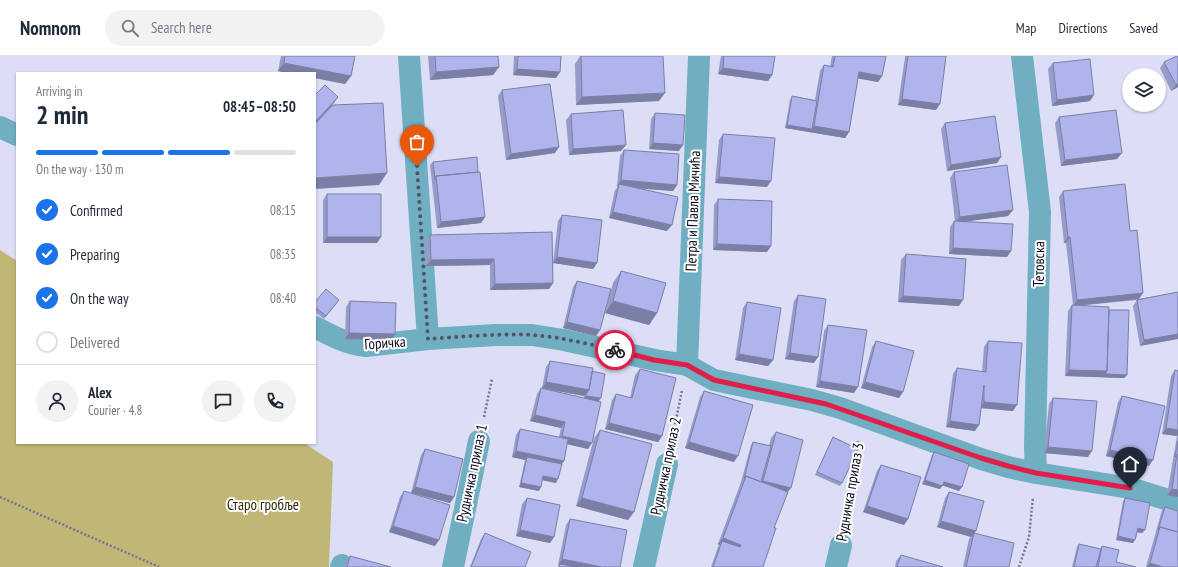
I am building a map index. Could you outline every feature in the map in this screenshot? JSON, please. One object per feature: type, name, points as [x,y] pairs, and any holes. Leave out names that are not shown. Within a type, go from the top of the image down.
[{"type":"street","points":[[409,56],[428,339]]},
{"type":"street","name":"Петра и Павла Мичића","points":[[687,365],[699,56]]},
{"type":"street","name":"Тетовска","points":[[1022,56],[1040,212],[1035,448],[1036,473]]},
{"type":"street","points":[[0,127],[16,135]]},
{"type":"street","name":"Горичка","points":[[316,328],[340,340],[366,346],[428,339],[496,335],[532,335],[564,340],[654,360],[687,365],[714,380],[812,400],[840,408],[981,458],[1036,473],[1130,488],[1178,503]]},
{"type":"street","name":"Рудничка прилаз 1","points":[[453,567],[479,441]]},
{"type":"street","name":"Рудничка прилаз 2","points":[[644,567],[667,464]]},
{"type":"street","name":"Рудничка прилаз 3","points":[[836,567],[841,545]]},
{"type":"path","name":"Рудничка прилаз 2","points":[[667,464],[687,365]]},
{"type":"path","name":"Рудничка прилаз 1","points":[[479,441],[492,379]]},
{"type":"path","name":"Рудничка прилаз 3","points":[[841,545],[862,417]]},
{"type":"path","points":[[1019,567],[1029,537],[1036,473]]},
{"type":"path","points":[[0,497],[159,567]]},
{"type":"green space","name":"Старо гробље","points":[[0,250],[16,260],[16,444],[306,444],[333,462],[329,567],[0,567]]},
{"type":"building","points":[[285,56],[355,56],[351,76],[284,63]]},
{"type":"building","points":[[435,56],[498,56],[499,67],[436,72]]},
{"type":"building","points":[[518,56],[561,56],[560,72],[517,69]]},
{"type":"building","points":[[581,56],[663,56],[665,93],[582,97]]},
{"type":"building","points":[[724,56],[775,56],[772,75],[723,68]]},
{"type":"building","points":[[835,56],[886,56],[882,76],[859,72],[849,132],[814,126],[824,65],[833,67]]},
{"type":"building","points":[[908,56],[946,56],[940,104],[902,99]]},
{"type":"building","points":[[1177,56],[1178,83],[1176,85],[1164,62]]},
{"type":"building","points":[[1090,59],[1094,95],[1057,100],[1053,63]]},
{"type":"building","points":[[550,84],[559,147],[511,154],[502,90]]},
{"type":"building","points":[[325,85],[338,97],[316,121],[316,94]]},
{"type":"building","points":[[792,96],[817,101],[812,129],[787,125]]},
{"type":"building","points":[[383,103],[387,173],[316,178],[316,123],[333,105]]},
{"type":"building","points":[[623,110],[626,145],[573,149],[571,114]]},
{"type":"building","points":[[1116,110],[1122,153],[1065,160],[1059,117]]},
{"type":"building","points":[[655,113],[685,115],[683,145],[653,143]]},
{"type":"building","points":[[995,116],[1001,157],[951,165],[945,123]]},
{"type":"building","points":[[723,134],[775,138],[771,181],[719,177]]},
{"type":"building","points":[[624,150],[679,154],[677,185],[621,180]]},
{"type":"building","points":[[477,157],[478,172],[436,176],[435,179],[433,162]]},
{"type":"building","points":[[1007,165],[1013,210],[960,217],[954,172]]},
{"type":"building","points":[[480,172],[485,217],[441,222],[436,176]]},
{"type":"building","points":[[619,184],[678,197],[672,225],[613,212]]},
{"type":"building","points":[[1125,184],[1130,231],[1137,230],[1143,293],[1077,300],[1063,191]]},
{"type":"building","points":[[327,194],[381,194],[381,237],[327,237]]},
{"type":"building","points":[[718,199],[772,201],[771,246],[717,244]]},
{"type":"building","points":[[562,215],[602,220],[597,263],[557,257]]},
{"type":"building","points":[[954,221],[1013,224],[1011,251],[953,248]]},
{"type":"building","points":[[552,232],[553,283],[495,284],[494,259],[431,260],[430,235]]},
{"type":"building","points":[[906,254],[966,259],[963,300],[903,296]]},
{"type":"building","points":[[621,271],[666,283],[657,313],[613,301]]},
{"type":"building","points":[[577,281],[611,289],[600,330],[567,322]]},
{"type":"building","points":[[326,289],[339,300],[326,316],[316,308],[316,301]]},
{"type":"building","points":[[1178,292],[1178,334],[1144,340],[1137,300]]},
{"type":"building","points":[[798,295],[826,299],[818,357],[790,353]]},
{"type":"building","points":[[350,301],[396,303],[395,334],[349,333]]},
{"type":"building","points":[[747,302],[781,308],[773,360],[739,354]]},
{"type":"building","points":[[1072,305],[1109,307],[1107,371],[1069,370]]},
{"type":"building","points":[[1109,310],[1129,310],[1127,375],[1105,374],[1107,371]]},
{"type":"building","points":[[828,325],[867,330],[858,387],[820,381]]},
{"type":"building","points":[[876,341],[914,351],[903,392],[865,382]]},
{"type":"building","points":[[988,341],[1022,343],[1017,405],[984,402],[984,385],[979,425],[950,421],[957,368],[986,372]]},
{"type":"building","points":[[550,361],[593,368],[589,390],[546,382]]},
{"type":"building","points":[[640,369],[676,378],[662,436],[609,423],[616,394],[632,398]]},
{"type":"building","points":[[1175,370],[1178,371],[1178,430],[1166,428]]},
{"type":"building","points":[[592,371],[605,374],[601,398],[586,396],[589,390]]},
{"type":"building","points":[[541,388],[601,402],[592,443],[562,436],[565,422],[535,415]]},
{"type":"building","points":[[704,391],[753,405],[738,456],[689,442]]},
{"type":"building","points":[[1122,396],[1165,406],[1153,460],[1110,450]]},
{"type":"building","points":[[1053,398],[1097,401],[1092,451],[1048,447]]},
{"type":"building","points":[[520,429],[568,439],[564,461],[516,451]]},
{"type":"building","points":[[600,430],[652,444],[634,512],[582,498]]},
{"type":"building","points":[[776,432],[803,440],[791,488],[763,481]]},
{"type":"building","points":[[833,437],[858,449],[842,483],[817,472]]},
{"type":"building","points":[[1178,441],[1178,454],[1175,457]]},
{"type":"building","points":[[753,442],[771,446],[761,482],[746,476],[744,479]]},
{"type":"building","points":[[425,449],[463,459],[454,497],[415,487]]},
{"type":"building","points":[[934,452],[969,464],[962,487],[944,482],[942,486],[925,480]]},
{"type":"building","points":[[1178,454],[1178,490],[1172,489]]},
{"type":"building","points":[[527,457],[562,464],[558,479],[543,476],[541,487],[521,483]]},
{"type":"building","points":[[881,465],[921,477],[908,519],[867,506]]},
{"type":"building","points":[[746,476],[788,492],[774,528],[776,528],[763,567],[713,567],[722,541],[740,547],[741,545],[723,538]]},
{"type":"building","points":[[404,491],[450,505],[439,540],[393,526]]},
{"type":"building","points":[[949,492],[984,501],[976,531],[941,521]]},
{"type":"building","points":[[527,498],[560,505],[554,537],[520,530]]},
{"type":"building","points":[[1125,498],[1150,503],[1145,530],[1138,528],[1135,540],[1118,536]]},
{"type":"building","points":[[1165,507],[1178,511],[1178,532],[1160,527],[1158,530]]},
{"type":"building","points":[[570,519],[627,530],[620,567],[602,567],[562,559]]},
{"type":"building","points":[[1160,527],[1178,532],[1178,567],[1163,567],[1150,563]]},
{"type":"building","points":[[485,533],[531,552],[525,567],[471,567]]},
{"type":"building","points":[[974,533],[1014,543],[1009,567],[966,567]]},
{"type":"building","points":[[1079,544],[1101,549],[1096,567],[1074,567]]},
{"type":"building","points":[[1102,546],[1119,550],[1116,562],[1136,567],[1098,567]]},
{"type":"building","points":[[901,555],[943,567],[897,567]]},
{"type":"building","points":[[350,556],[391,567],[347,567]]},
{"type":"building","points":[[560,564],[575,567],[559,567]]},
{"type":"way so far","points":[[417,166],[428,339],[496,335],[532,335],[615,350]]},
{"type":"route","points":[[615,350],[654,360],[687,365],[714,380],[812,400],[840,408],[862,417],[1008,466],[1036,473],[1130,488]]}]
